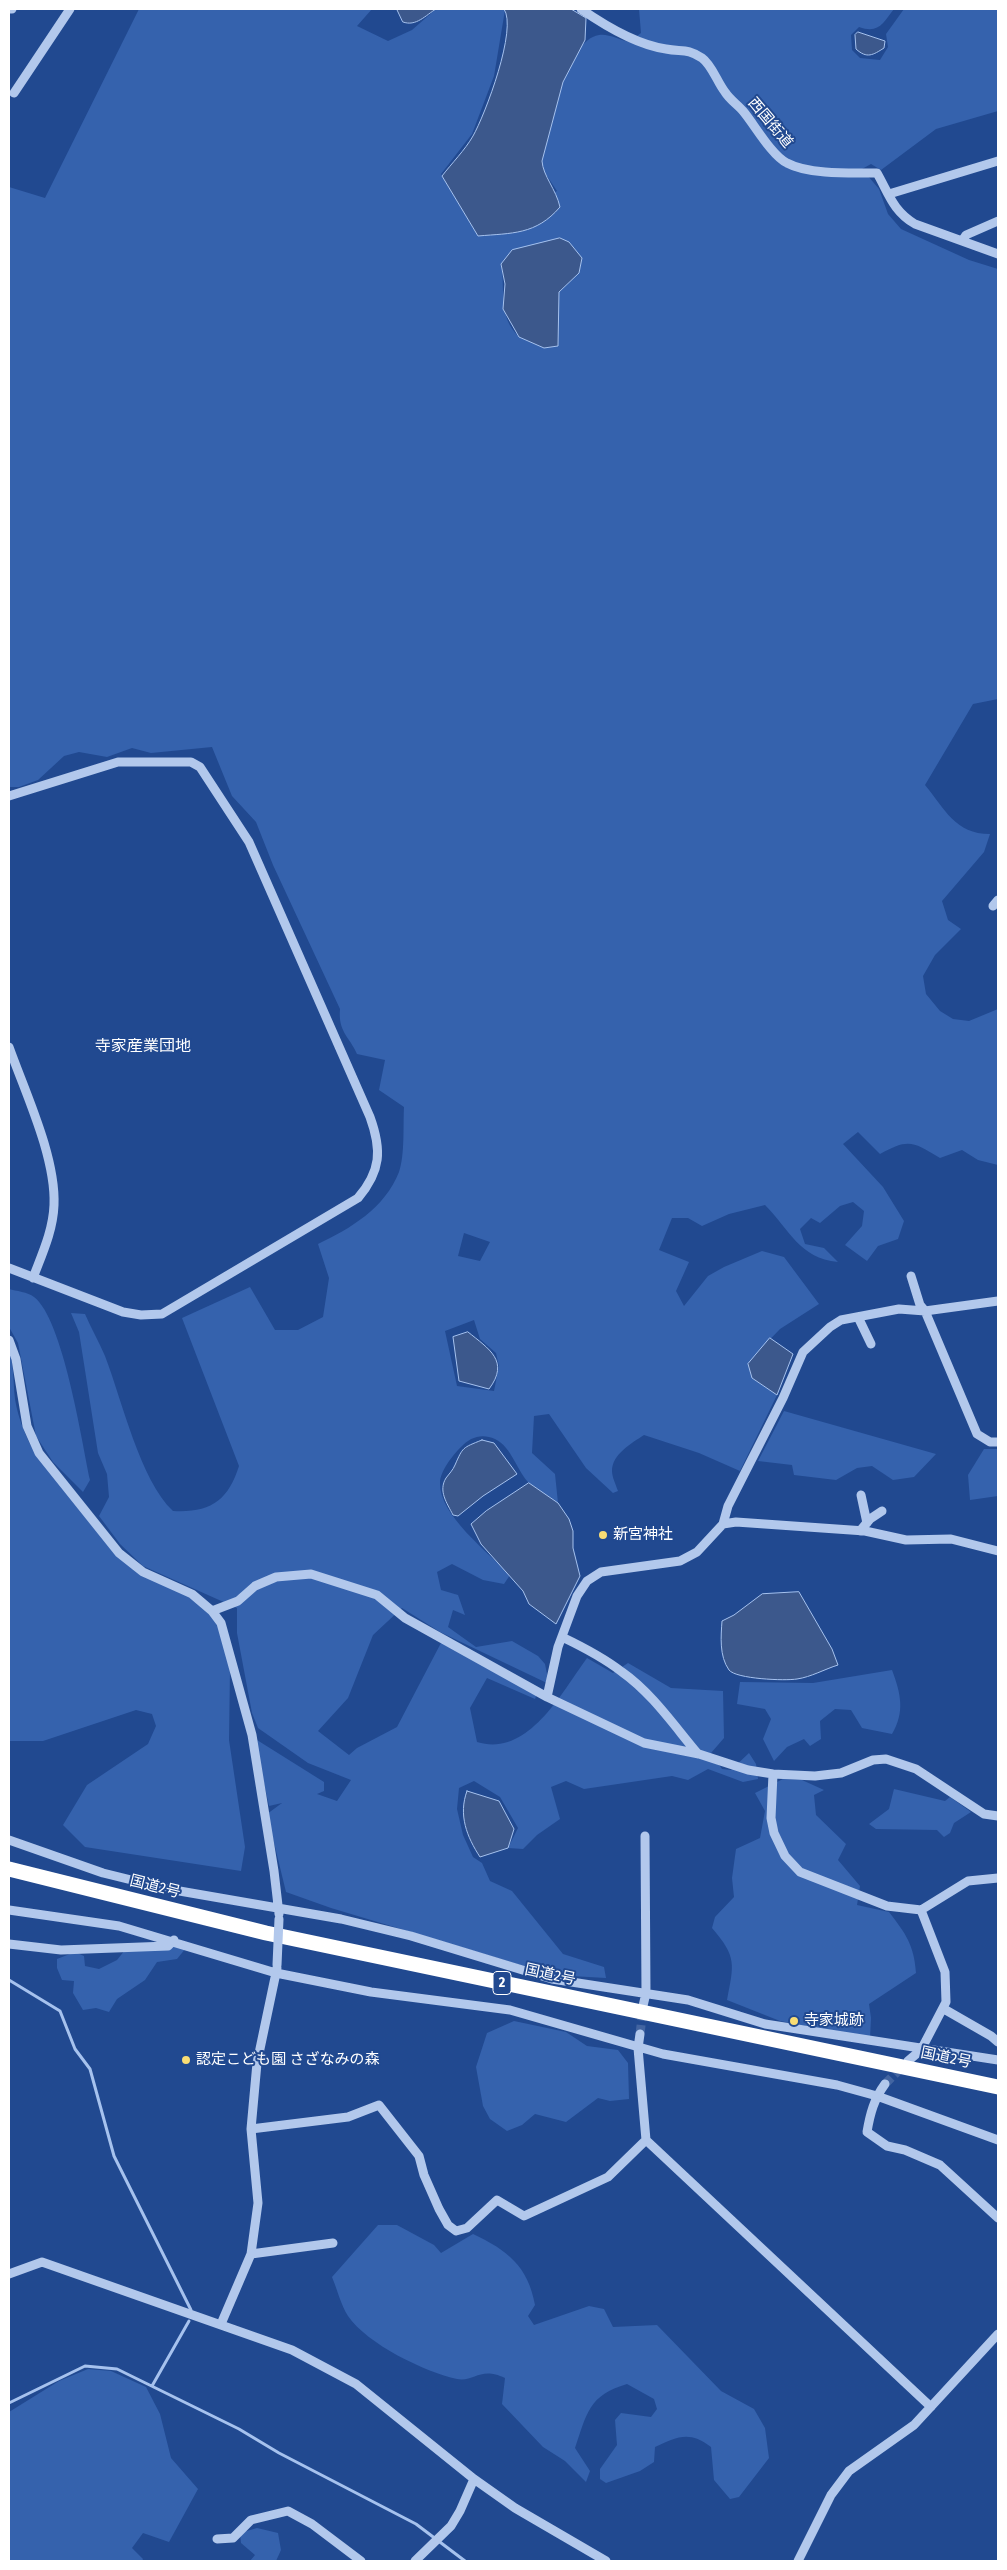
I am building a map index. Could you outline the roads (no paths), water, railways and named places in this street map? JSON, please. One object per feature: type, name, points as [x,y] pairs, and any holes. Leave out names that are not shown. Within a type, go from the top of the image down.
[{"type":"highway","name":"国道2号","points":[[9,1869],[266,1933],[998,2087]]},
{"type":"street","points":[[14,93],[70,9]]},
{"type":"street","name":"西国街道","points":[[581,9],[609,27],[630,36],[666,49],[688,50],[704,60],[725,93],[744,112],[753,127],[786,163],[807,169],[849,173],[877,173],[894,207],[903,217],[998,254]]},
{"type":"street","points":[[889,194],[998,161]]},
{"type":"street","points":[[962,241],[966,235],[998,221]]},
{"type":"street","points":[[9,796],[118,762],[191,762],[200,767],[249,842],[370,1117],[376,1134],[378,1152],[376,1169],[370,1184],[358,1198],[162,1314],[141,1315],[123,1312],[9,1268]]},
{"type":"street","points":[[9,1047],[48,1158],[53,1183],[54,1205],[48,1239],[33,1278]]},
{"type":"street","points":[[911,1276],[920,1306],[925,1311],[977,1434],[990,1442],[998,1442]]},
{"type":"street","points":[[547,1697],[562,1637],[577,1596],[587,1581],[601,1572],[680,1561],[697,1552],[723,1524],[728,1506],[782,1398],[802,1352],[841,1320],[899,1309],[925,1311],[998,1301]]},
{"type":"street","points":[[858,1317],[871,1344]]},
{"type":"street","points":[[9,1340],[16,1359],[27,1426],[39,1453],[118,1553],[143,1572],[192,1594],[212,1611],[221,1623],[228,1643],[252,1735],[279,1909],[277,1969],[257,2063],[251,2129],[258,2203],[251,2254],[221,2324]]},
{"type":"street","points":[[861,1495],[867,1523]]},
{"type":"street","points":[[860,1531],[882,1510]]},
{"type":"street","points":[[723,1524],[736,1522],[860,1531],[906,1540],[951,1539],[998,1551]]},
{"type":"street","points":[[212,1611],[238,1601],[255,1586],[276,1577],[311,1574],[377,1595],[405,1618],[547,1697],[644,1742],[699,1754],[748,1770],[773,1774],[815,1776],[841,1772],[872,1760],[886,1759],[916,1769],[984,1814],[998,1816]]},
{"type":"street","points":[[562,1637],[623,1672],[657,1706],[699,1754]]},
{"type":"street","points":[[773,1774],[771,1818],[774,1833],[785,1856],[800,1872],[887,1906],[921,1910],[968,1881],[978,1878],[998,1878]]},
{"type":"street","points":[[643,2006],[646,1993],[645,1836]]},
{"type":"street","points":[[9,1840],[103,1874],[168,1889],[341,1919],[411,1936],[552,1979],[688,2000],[765,2024],[921,2050],[998,2060]]},
{"type":"street","points":[[9,1910],[119,1926],[277,1969],[371,1992],[510,2010],[638,2048],[838,2085],[877,2096],[998,2140]]},
{"type":"street","points":[[908,2061],[921,2050],[944,2009],[947,1986],[945,1972],[921,1910]]},
{"type":"street","points":[[9,1944],[61,1950],[168,1946],[174,1940]]},
{"type":"street","points":[[944,2009],[998,2042]]},
{"type":"street","points":[[640,2034],[638,2048],[646,2140],[931,2407]]},
{"type":"street","points":[[885,2084],[870,2112],[867,2132],[887,2146],[905,2150],[940,2166],[998,2218]]},
{"type":"street","points":[[251,2129],[348,2117],[379,2105],[419,2156],[424,2175],[439,2209],[448,2225],[456,2231],[467,2228],[497,2200],[524,2216],[608,2177],[646,2140]]},
{"type":"street","points":[[251,2254],[333,2243]]},
{"type":"street","points":[[9,2274],[42,2262],[292,2350],[356,2384],[474,2478],[515,2508],[606,2561]]},
{"type":"street","points":[[798,2561],[831,2495],[849,2471],[914,2425],[998,2334]]},
{"type":"street","points":[[415,2561],[451,2526],[460,2511],[474,2478]]},
{"type":"street","points":[[217,2539],[234,2538],[251,2520],[288,2511],[312,2524],[361,2561]]},
{"type":"waterway","points":[[9,1980],[60,2011],[75,2049],[90,2069],[114,2156],[191,2310]]},
{"type":"waterway","points":[[152,2386],[189,2321]]},
{"type":"waterway","points":[[9,2403],[85,2366],[117,2369],[239,2429],[279,2453],[416,2524],[465,2561]]},
{"type":"tunnel","points":[[640,2034],[643,2009]]},
{"type":"tunnel","points":[[885,2084],[904,2065]]},
{"type":"place","name":"新宮神社","points":[[603,1535]]},
{"type":"place","name":"寺家城跡","points":[[794,2021]]},
{"type":"place","name":"認定こども園 さざなみの森","points":[[186,2060]]},
{"type":"district","name":"寺家産業団地","points":[[143,1047]]}]
